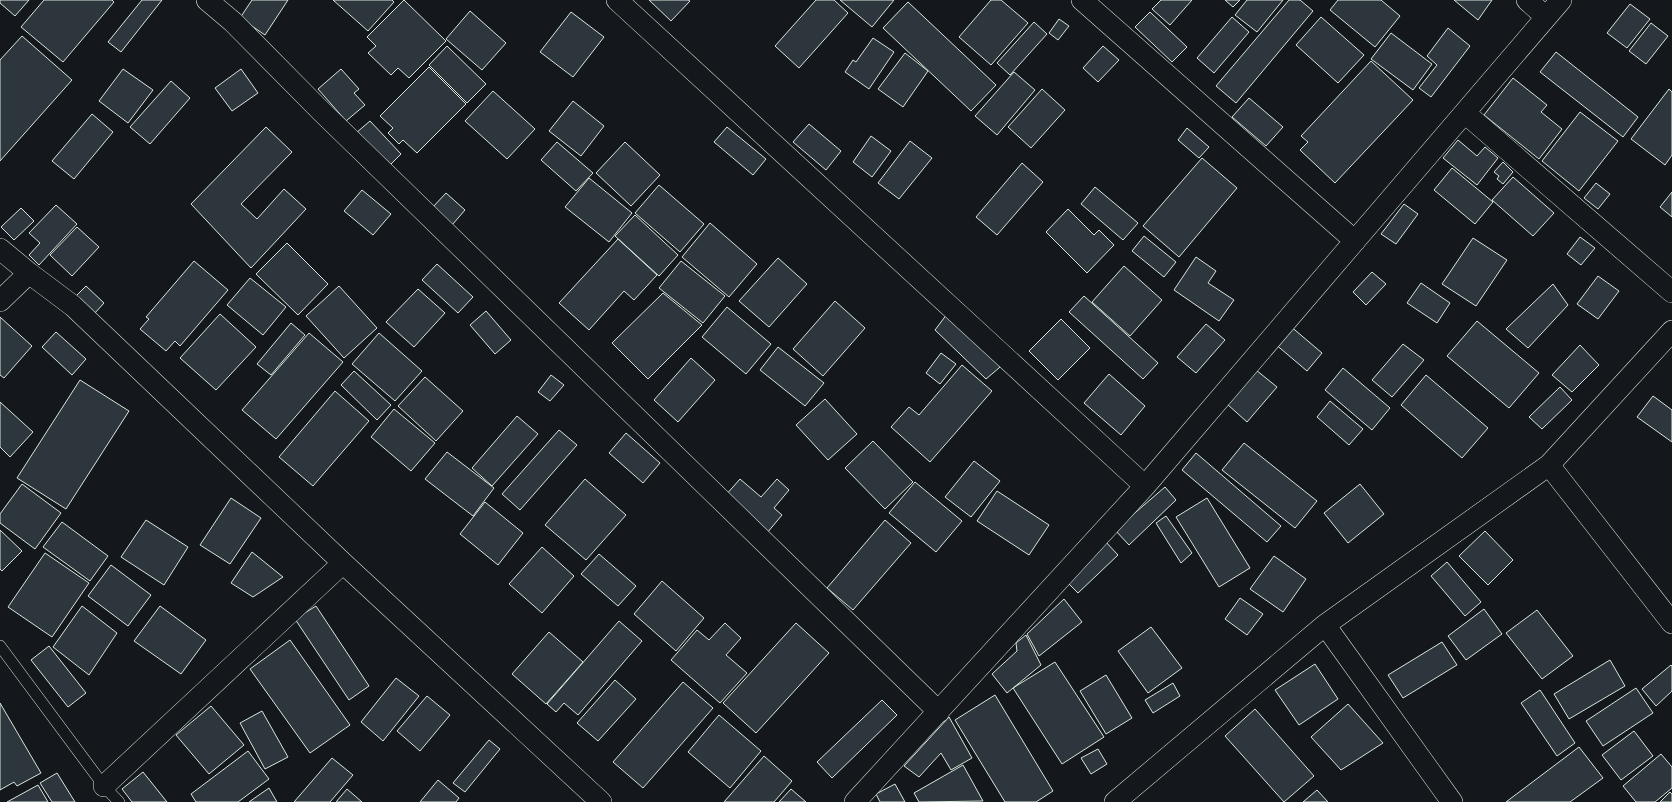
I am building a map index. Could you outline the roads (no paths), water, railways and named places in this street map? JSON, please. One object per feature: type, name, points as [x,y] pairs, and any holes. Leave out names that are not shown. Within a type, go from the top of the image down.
[{"type":"street","points":[[207,0],[233,22],[321,111],[939,712]]},
{"type":"street","points":[[617,0],[1145,486]]},
{"type":"street","points":[[1082,0],[1355,241]]},
{"type":"street","points":[[1527,0],[1546,17]]},
{"type":"street","points":[[855,802],[1145,486],[1561,0]]},
{"type":"street","points":[[1465,113],[1672,292]]},
{"type":"street","points":[[0,248],[29,273],[73,306],[343,563],[601,802]]},
{"type":"street","points":[[0,301],[29,273]]},
{"type":"street","points":[[1115,802],[1325,625],[1549,465],[1672,331]]},
{"type":"street","points":[[1549,465],[1672,623]]},
{"type":"street","points":[[104,786],[343,563]]},
{"type":"street","points":[[1325,625],[1452,802]]},
{"type":"lane","points":[[0,646],[104,786],[119,802]]}]
